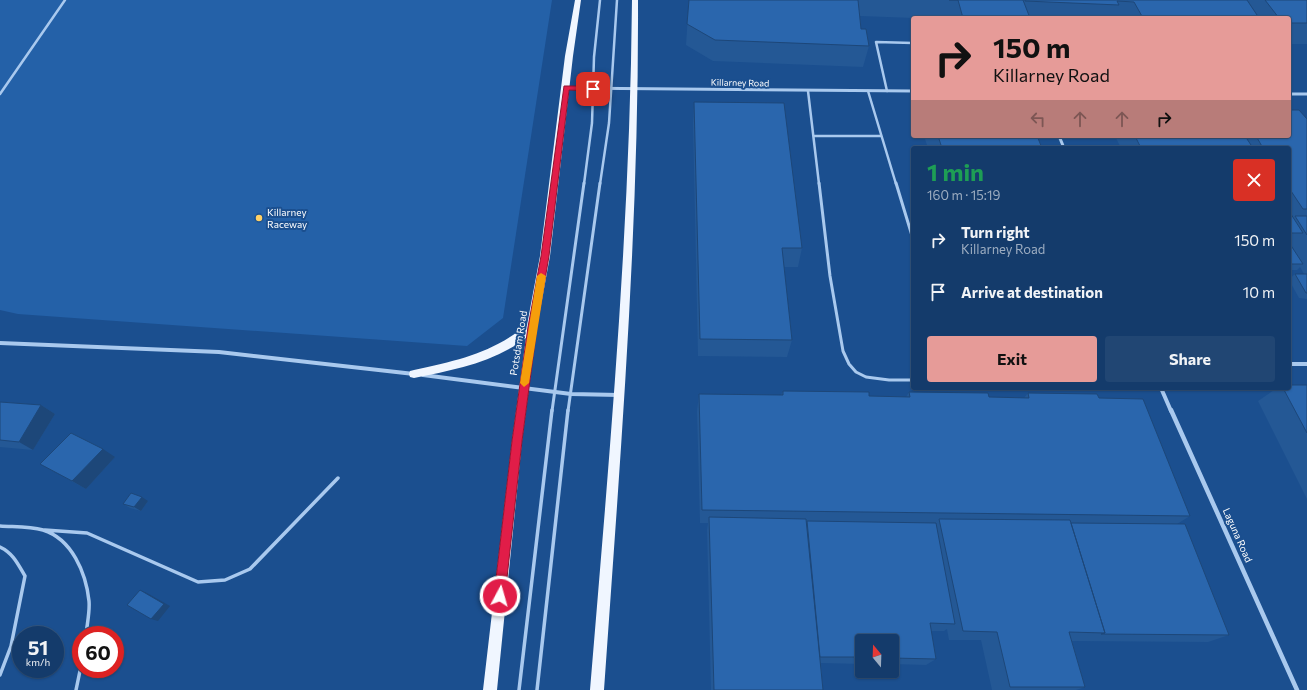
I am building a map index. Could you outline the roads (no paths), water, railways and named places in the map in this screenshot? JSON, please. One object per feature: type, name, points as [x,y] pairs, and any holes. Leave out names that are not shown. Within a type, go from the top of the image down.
[{"type":"main road","name":"Potsdam Road","points":[[490,690],[524,387],[532,327],[545,256],[578,0]]},
{"type":"main road","points":[[597,690],[630,224],[635,89],[635,0]]},
{"type":"main road","points":[[414,374],[463,364],[496,353],[514,342],[532,327]]},
{"type":"street","name":"Killarney Road","points":[[566,88],[911,91]]},
{"type":"street","points":[[1291,94],[1307,94]]},
{"type":"street","points":[[2,343],[219,352],[524,387],[571,394],[619,395]]},
{"type":"street","points":[[1291,364],[1307,364]]},
{"type":"street","name":"Laguna Road","points":[[1162,390],[1298,690]]},
{"type":"lane","points":[[0,94],[65,0]]},
{"type":"lane","points":[[519,690],[555,392],[592,123],[593,89],[600,0]]},
{"type":"lane","points":[[537,690],[563,442],[609,123],[617,0]]},
{"type":"lane","points":[[886,91],[876,42],[911,43]]},
{"type":"lane","points":[[808,91],[815,136],[830,276],[844,351],[849,364],[856,372],[866,377],[889,380],[911,380]]},
{"type":"lane","points":[[868,91],[880,136],[911,233]]},
{"type":"lane","points":[[815,136],[880,136]]},
{"type":"lane","points":[[0,347],[2,343]]},
{"type":"lane","points":[[0,526],[87,533],[198,582],[217,582],[238,577],[250,569],[338,478]]},
{"type":"lane","points":[[45,530],[62,538],[72,552],[81,573],[89,602],[87,626]]},
{"type":"lane","points":[[0,547],[6,550],[16,560],[25,576],[11,646],[0,675]]},
{"type":"lane","points":[[76,690],[78,678]]},
{"type":"place","name":"Killarney Raceway","points":[[259,218]]}]
